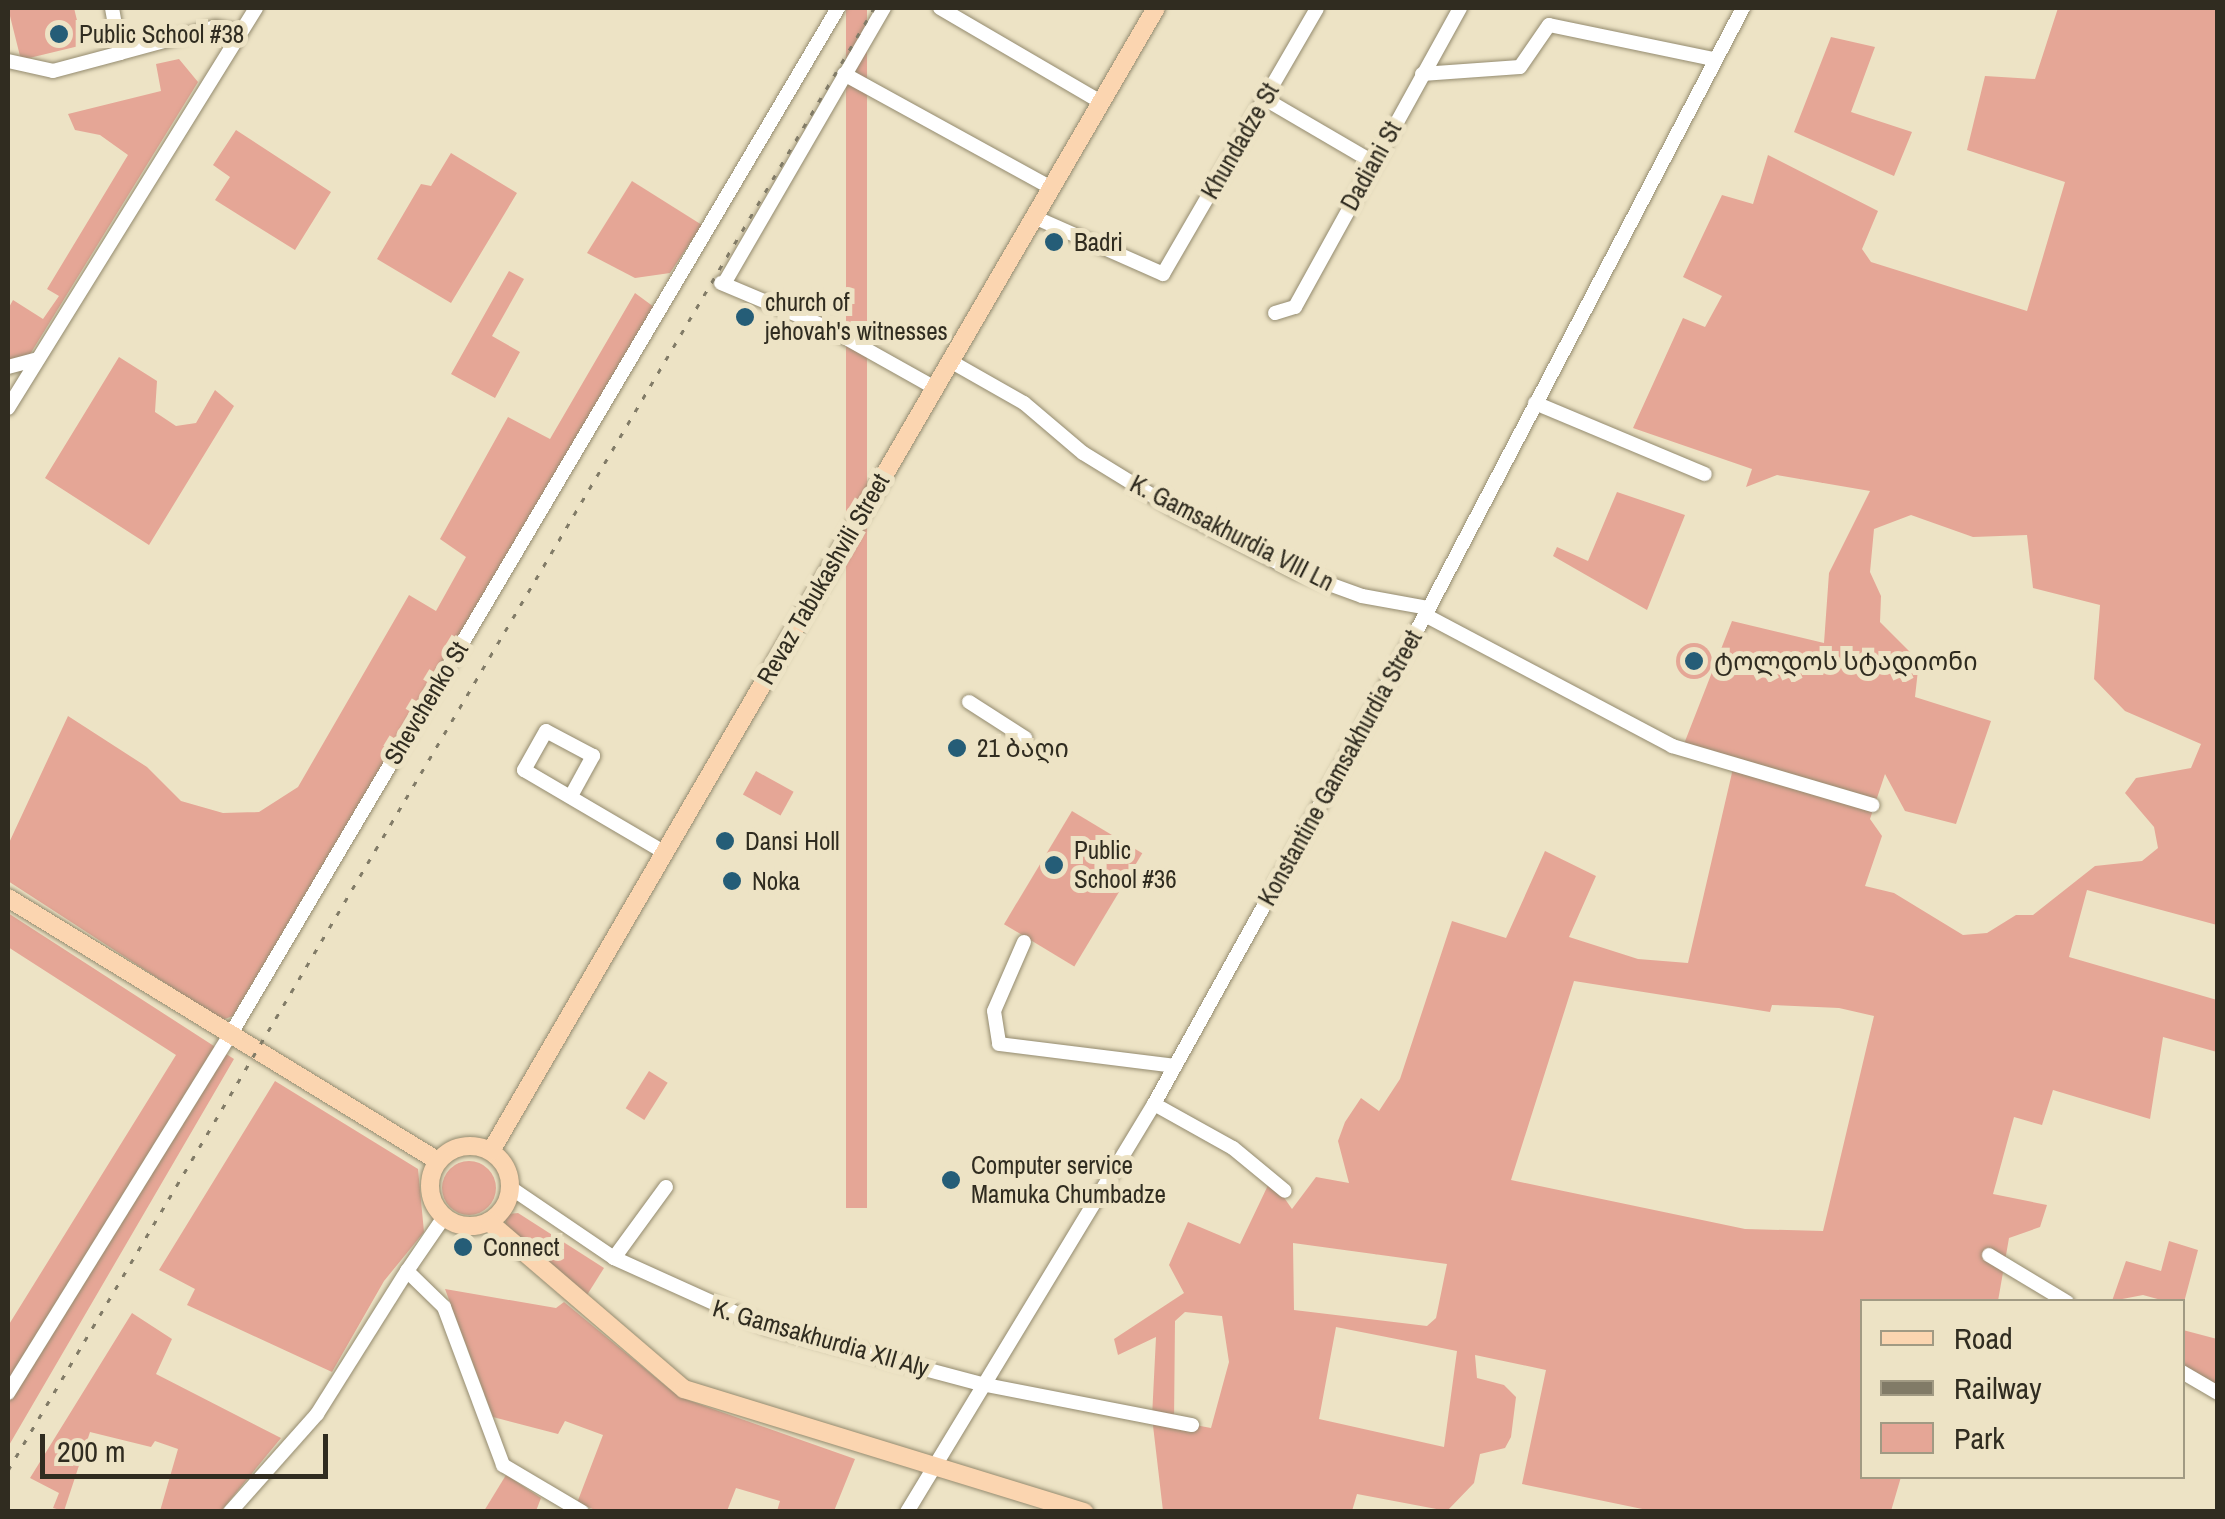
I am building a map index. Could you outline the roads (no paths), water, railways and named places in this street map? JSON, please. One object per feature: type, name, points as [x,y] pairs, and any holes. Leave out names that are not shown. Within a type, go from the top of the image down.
[{"type":"main road","name":"Revaz Tabukashvili Street","points":[[491,1151],[1152,9]]},
{"type":"main road","points":[[8,898],[228,1038],[438,1162]]},
{"type":"main road","points":[[468,1146],[491,1151],[511,1188],[489,1222],[466,1226],[444,1217],[431,1196],[438,1162],[468,1146]]},
{"type":"main road","points":[[489,1222],[684,1388],[932,1468],[1085,1512]]},
{"type":"street","points":[[112,8],[120,53]]},
{"type":"street","points":[[8,408],[256,8]]},
{"type":"street","name":"Shevchenko St","points":[[8,1393],[228,1038],[838,8]]},
{"type":"street","points":[[884,8],[723,282],[935,388]]},
{"type":"street","points":[[940,8],[1101,102]]},
{"type":"street","name":"Khundadze St","points":[[1034,218],[1163,274],[1317,8]]},
{"type":"street","name":"Dadiani St","points":[[1274,313],[1295,306],[1460,8]]},
{"type":"street","name":"Konstantine Gamsakhurdia Street","points":[[907,1512],[1154,1104],[1427,611],[1743,8]]},
{"type":"street","points":[[1422,74],[1520,68],[1549,26],[1713,59]]},
{"type":"street","points":[[8,61],[53,70],[216,27],[241,32]]},
{"type":"street","points":[[844,74],[1051,188]]},
{"type":"street","points":[[1264,99],[1372,162]]},
{"type":"street","points":[[8,366],[38,360]]},
{"type":"street","name":"K. Gamsakhurdia VIII Ln","points":[[950,361],[1024,402],[1083,453],[1174,510],[1313,578],[1427,611],[1672,746],[1873,804]]},
{"type":"street","points":[[1535,403],[1705,474]]},
{"type":"street","points":[[970,702],[1025,738]]},
{"type":"street","points":[[572,796],[594,756],[546,730],[524,770],[664,852]]},
{"type":"street","points":[[1024,942],[994,1011],[999,1044],[1175,1066]]},
{"type":"street","points":[[1154,1104],[1234,1148],[1285,1190]]},
{"type":"street","points":[[614,1258],[666,1187]]},
{"type":"street","name":"K. Gamsakhurdia XII Aly","points":[[511,1188],[614,1258],[767,1327],[981,1384],[1192,1425]]},
{"type":"street","points":[[230,1512],[317,1414],[444,1217]]},
{"type":"street","points":[[1989,1255],[2062,1299]]},
{"type":"street","points":[[407,1270],[444,1307],[504,1465],[582,1512]]},
{"type":"street","points":[[2185,1374],[2218,1393]]},
{"type":"railway","points":[[8,1470],[874,8]]},
{"type":"place","name":"Public School #38","points":[[59,34]]},
{"type":"place","name":"Badri","points":[[1054,242]]},
{"type":"place","name":"church of jehovah's witnesses","points":[[745,317]]},
{"type":"place","name":"ტოლდოს სტადიონი","points":[[1694,661]]},
{"type":"place","name":"21 ბაღი","points":[[957,748]]},
{"type":"place","name":"Dansi Holl","points":[[725,841]]},
{"type":"place","name":"Public School #36","points":[[1054,865]]},
{"type":"place","name":"Noka","points":[[732,881]]},
{"type":"place","name":"Computer service Mamuka Chumbadze","points":[[951,1180]]},
{"type":"place","name":"Connect","points":[[463,1247]]}]
